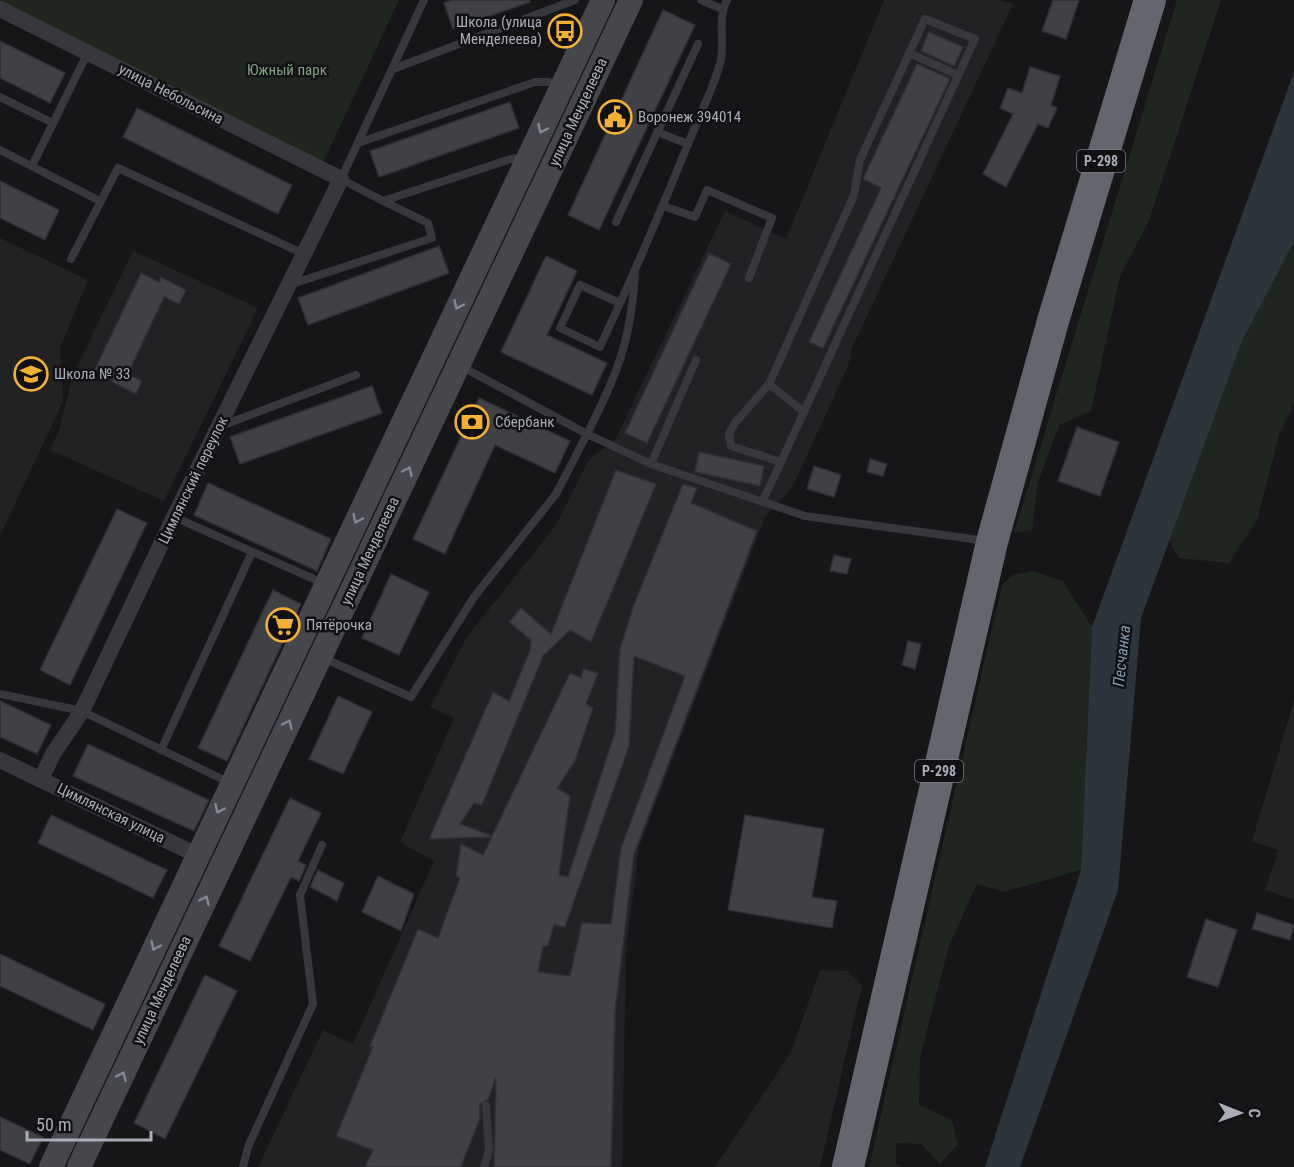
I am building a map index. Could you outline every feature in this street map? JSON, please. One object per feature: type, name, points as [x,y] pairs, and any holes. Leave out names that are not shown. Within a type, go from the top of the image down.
[{"type":"highway","name":"Р-298","points":[[848,1167],[992,542],[1053,321],[1150,0]]},
{"type":"street","name":"улица Менделеева","points":[[51,1167],[602,0]]},
{"type":"street","name":"улица Менделеева","points":[[79,1167],[631,0]]},
{"type":"street","name":"улица Небольсина","points":[[0,9],[341,179]]},
{"type":"street","name":"Цимлянский переулок","points":[[41,779],[52,754],[82,711],[174,517],[341,179]]},
{"type":"street","name":"Цимлянская улица","points":[[0,760],[197,855],[222,864]]},
{"type":"lane","points":[[289,285],[432,238],[428,223],[341,179],[425,0]]},
{"type":"lane","points":[[393,69],[575,0]]},
{"type":"lane","points":[[701,0],[722,9]]},
{"type":"lane","points":[[620,303],[580,285],[560,328],[600,347],[636,268],[663,206],[721,59],[722,9],[726,0]]},
{"type":"lane","points":[[762,502],[781,462],[975,39],[925,19],[860,160],[855,195],[769,384],[735,423],[729,434],[731,446],[781,462]]},
{"type":"lane","points":[[616,222],[698,44]]},
{"type":"lane","points":[[32,166],[88,52]]},
{"type":"lane","points":[[909,53],[958,75]]},
{"type":"lane","points":[[358,143],[535,82],[549,82],[561,88]]},
{"type":"lane","points":[[0,98],[53,123]]},
{"type":"lane","points":[[657,132],[688,144]]},
{"type":"lane","points":[[0,150],[100,201]]},
{"type":"lane","points":[[383,201],[514,158],[526,162]]},
{"type":"lane","points":[[71,259],[118,168],[304,254]]},
{"type":"lane","points":[[663,206],[695,217],[707,190],[772,218],[749,278]]},
{"type":"lane","points":[[320,656],[411,697],[474,597],[556,494],[610,386],[627,341],[636,268]]},
{"type":"lane","points":[[651,464],[696,360]]},
{"type":"lane","points":[[458,365],[587,434],[651,464],[762,502],[805,516],[992,542]]},
{"type":"lane","points":[[219,427],[356,375]]},
{"type":"lane","points":[[769,384],[804,412]]},
{"type":"lane","points":[[174,517],[326,584]]},
{"type":"lane","points":[[160,750],[252,552]]},
{"type":"lane","points":[[0,694],[82,711],[231,784]]},
{"type":"lane","points":[[243,1167],[248,1147],[313,1004],[300,895],[322,845]]},
{"type":"lane","points":[[484,1167],[489,1151],[486,1106]]},
{"type":"shaded area","points":[[884,0],[1000,0],[1013,4],[852,348],[848,366],[792,488],[765,517],[639,847],[626,952],[622,1167],[258,1167],[323,1030],[353,1044],[434,861],[400,842],[454,718],[430,707],[467,637],[556,525],[588,461],[616,438],[725,211],[786,239]]},
{"type":"shaded area","name":"Школа № 33","points":[[0,238],[88,280],[60,348],[63,401],[0,536]]},
{"type":"shaded area","points":[[133,251],[258,308],[164,501],[50,450],[59,430],[73,375]]},
{"type":"shaded area","points":[[1294,701],[1294,900],[1265,890],[1279,850],[1252,841]]},
{"type":"shaded area","points":[[820,970],[847,971],[862,985],[820,1167],[715,1167],[791,1052]]},
{"type":"green space","name":"Южный парк","points":[[0,0],[399,0],[322,165],[0,5]]},
{"type":"green space","points":[[1177,0],[1221,0],[1149,221],[1120,276],[1091,411],[1059,425],[1038,482],[1032,530],[1014,533]]},
{"type":"green space","points":[[1294,242],[1294,404],[1280,432],[1257,521],[1229,563],[1179,558],[1168,539],[1242,341]]},
{"type":"green space","points":[[1033,571],[1063,581],[1092,627],[1081,870],[1004,892],[977,884],[949,946],[920,1057],[919,1105],[952,1120],[958,1144],[940,1164],[921,1144],[896,1143],[896,1164],[902,1167],[869,1167],[1002,585],[1013,575]]},
{"type":"water","name":"Песчанка","points":[[1294,72],[1294,242],[1242,341],[1141,618],[1118,890],[1020,1167],[985,1167],[1081,870],[1092,627]]},
{"type":"building","points":[[452,0],[529,0],[530,2],[453,29],[444,3]]},
{"type":"building","points":[[1053,0],[1079,0],[1066,39],[1042,31]]},
{"type":"building","points":[[663,10],[695,25],[599,230],[568,215]]},
{"type":"building","points":[[929,32],[963,47],[954,66],[921,51]]},
{"type":"building","points":[[0,41],[65,73],[50,103],[0,78]]},
{"type":"building","points":[[917,64],[949,78],[949,81],[823,348],[809,342],[881,188],[863,179]]},
{"type":"building","points":[[1030,67],[1060,76],[1051,105],[1057,108],[1048,128],[1038,124],[1006,187],[983,174],[1013,114],[1000,108],[1008,88],[1022,93]]},
{"type":"building","points":[[510,102],[519,128],[379,177],[370,151]]},
{"type":"building","points":[[137,108],[292,185],[278,214],[123,137]]},
{"type":"building","points":[[0,181],[59,210],[45,240],[0,218]]},
{"type":"building","points":[[439,246],[449,273],[308,325],[298,298]]},
{"type":"building","points":[[709,253],[731,264],[647,443],[625,433]]},
{"type":"building","points":[[546,256],[577,271],[547,335],[607,363],[592,395],[501,352]]},
{"type":"building","points":[[141,273],[159,282],[161,277],[186,290],[179,304],[164,297],[128,374],[142,381],[136,394],[112,382],[114,378],[95,369]]},
{"type":"building","points":[[372,386],[382,413],[240,464],[230,437]]},
{"type":"building","points":[[479,398],[570,441],[555,473],[495,445],[445,554],[413,539]]},
{"type":"building","points":[[1077,427],[1119,442],[1100,496],[1058,481]]},
{"type":"building","points":[[699,452],[764,466],[760,486],[695,472]]},
{"type":"building","points":[[870,459],[887,464],[883,476],[867,472]]},
{"type":"building","points":[[814,466],[841,475],[834,497],[807,489]]},
{"type":"building","points":[[616,470],[656,484],[591,642],[570,630],[543,656],[482,805],[474,803],[460,824],[492,836],[570,673],[581,678],[583,669],[598,673],[586,704],[593,708],[575,761],[557,788],[570,796],[559,875],[568,877],[615,732],[620,649],[633,607],[683,484],[697,488],[691,503],[757,531],[634,854],[615,1012],[611,1167],[494,1167],[496,1078],[488,1100],[480,1104],[480,1118],[461,1167],[365,1167],[373,1150],[336,1136],[373,1047],[370,1046],[418,929],[438,938],[460,878],[456,876],[461,844],[483,855],[492,837],[429,839],[493,692],[509,701],[530,651],[531,640],[509,622],[521,608],[551,634]],"holes":[[[634,656],[685,676],[621,848],[611,924],[582,923],[570,976],[538,972],[543,946],[548,946],[554,925],[565,927],[629,746]]]},
{"type":"building","points":[[208,483],[331,539],[317,571],[194,515]]},
{"type":"building","points":[[117,509],[147,523],[70,685],[40,670]]},
{"type":"building","points":[[834,555],[851,559],[847,574],[830,571]]},
{"type":"building","points":[[391,574],[429,592],[399,655],[362,638]]},
{"type":"building","points":[[273,590],[301,604],[227,761],[198,748]]},
{"type":"building","points":[[908,641],[921,644],[915,669],[902,665]]},
{"type":"building","points":[[338,696],[372,712],[343,774],[309,759]]},
{"type":"building","points":[[0,701],[51,725],[37,754],[0,737]]},
{"type":"building","points":[[88,744],[209,800],[194,831],[73,776]]},
{"type":"building","points":[[290,798],[321,813],[298,861],[306,865],[299,881],[291,877],[250,961],[219,946]]},
{"type":"building","points":[[51,815],[167,870],[153,898],[38,843]]},
{"type":"building","points":[[745,815],[824,829],[812,897],[837,901],[832,928],[728,910]]},
{"type":"building","points":[[318,870],[344,883],[337,901],[310,887]]},
{"type":"building","points":[[378,876],[414,894],[401,931],[362,912]]},
{"type":"building","points":[[1257,913],[1294,925],[1290,940],[1252,929]]},
{"type":"building","points":[[1206,919],[1237,930],[1218,987],[1187,977]]},
{"type":"building","points":[[0,954],[105,1004],[93,1030],[0,986]]},
{"type":"building","points":[[205,975],[237,991],[165,1139],[134,1123]]},
{"type":"building","points":[[0,1117],[43,1137],[30,1164],[0,1150]]},
{"type":"place","name":"Школа (улица Менделеева)","points":[[565,31]]},
{"type":"place","name":"Воронеж 394014","points":[[615,117]]},
{"type":"place","name":"Школа № 33","points":[[31,374]]},
{"type":"place","name":"Сбербанк","points":[[472,422]]},
{"type":"place","name":"Пятёрочка","points":[[283,625]]}]
